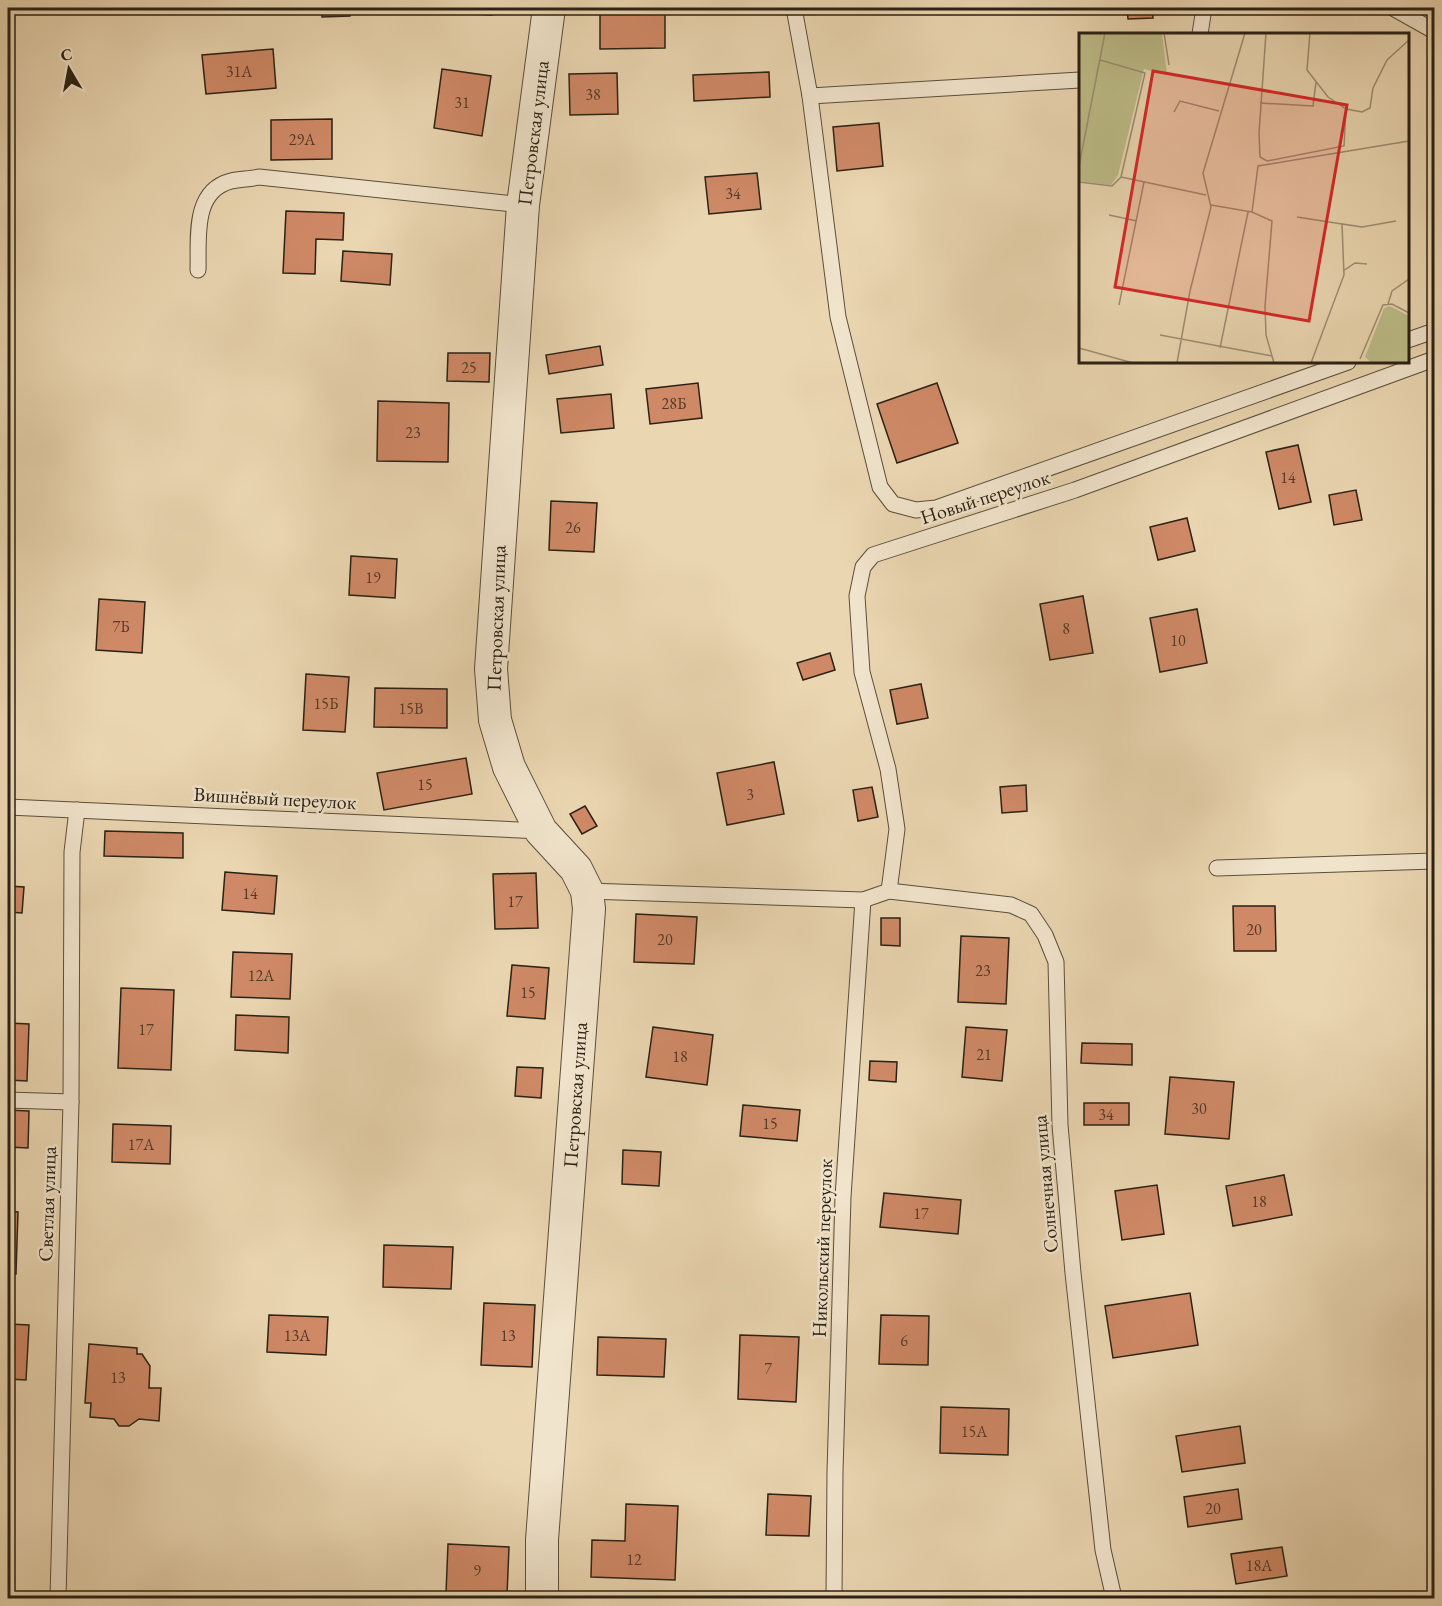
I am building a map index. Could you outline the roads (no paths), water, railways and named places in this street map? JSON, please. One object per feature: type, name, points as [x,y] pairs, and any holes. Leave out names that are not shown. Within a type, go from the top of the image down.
[{"type":"street","name":"Петровская улица","points":[[542,1599],[542,1540],[589,909],[588,891],[576,869],[541,831],[509,767],[495,720],[490,669],[523,205],[549,8]]},
{"type":"lane","points":[[794,8],[810,96],[838,317],[880,487],[893,504],[916,510],[936,508],[1345,363]]},
{"type":"lane","points":[[1200,33],[1204,8]]},
{"type":"lane","points":[[1393,8],[1434,31]]},
{"type":"lane","points":[[810,96],[1079,80]]},
{"type":"lane","points":[[198,270],[200,211],[212,190],[230,181],[259,177],[523,205]]},
{"type":"lane","points":[[1409,339],[1434,331]]},
{"type":"lane","name":"Новый переулок","points":[[890,891],[897,829],[888,770],[862,672],[857,596],[863,567],[873,555],[1075,490],[1434,359]]},
{"type":"lane","name":"Вишнёвый переулок","points":[[8,807],[541,831]]},
{"type":"lane","name":"Светлая улица","points":[[58,1599],[71,1102],[72,852],[77,810]]},
{"type":"lane","points":[[1217,868],[1434,861]]},
{"type":"lane","points":[[588,891],[863,900],[890,891]]},
{"type":"lane","name":"Солнечная улица","points":[[890,891],[1011,905],[1031,914],[1045,935],[1056,962],[1060,1125],[1073,1273],[1103,1550],[1114,1599]]},
{"type":"lane","name":"Никольский переулок","points":[[834,1599],[835,1472],[843,1197],[863,900]]},
{"type":"lane","points":[[8,1100],[71,1102]]}]
